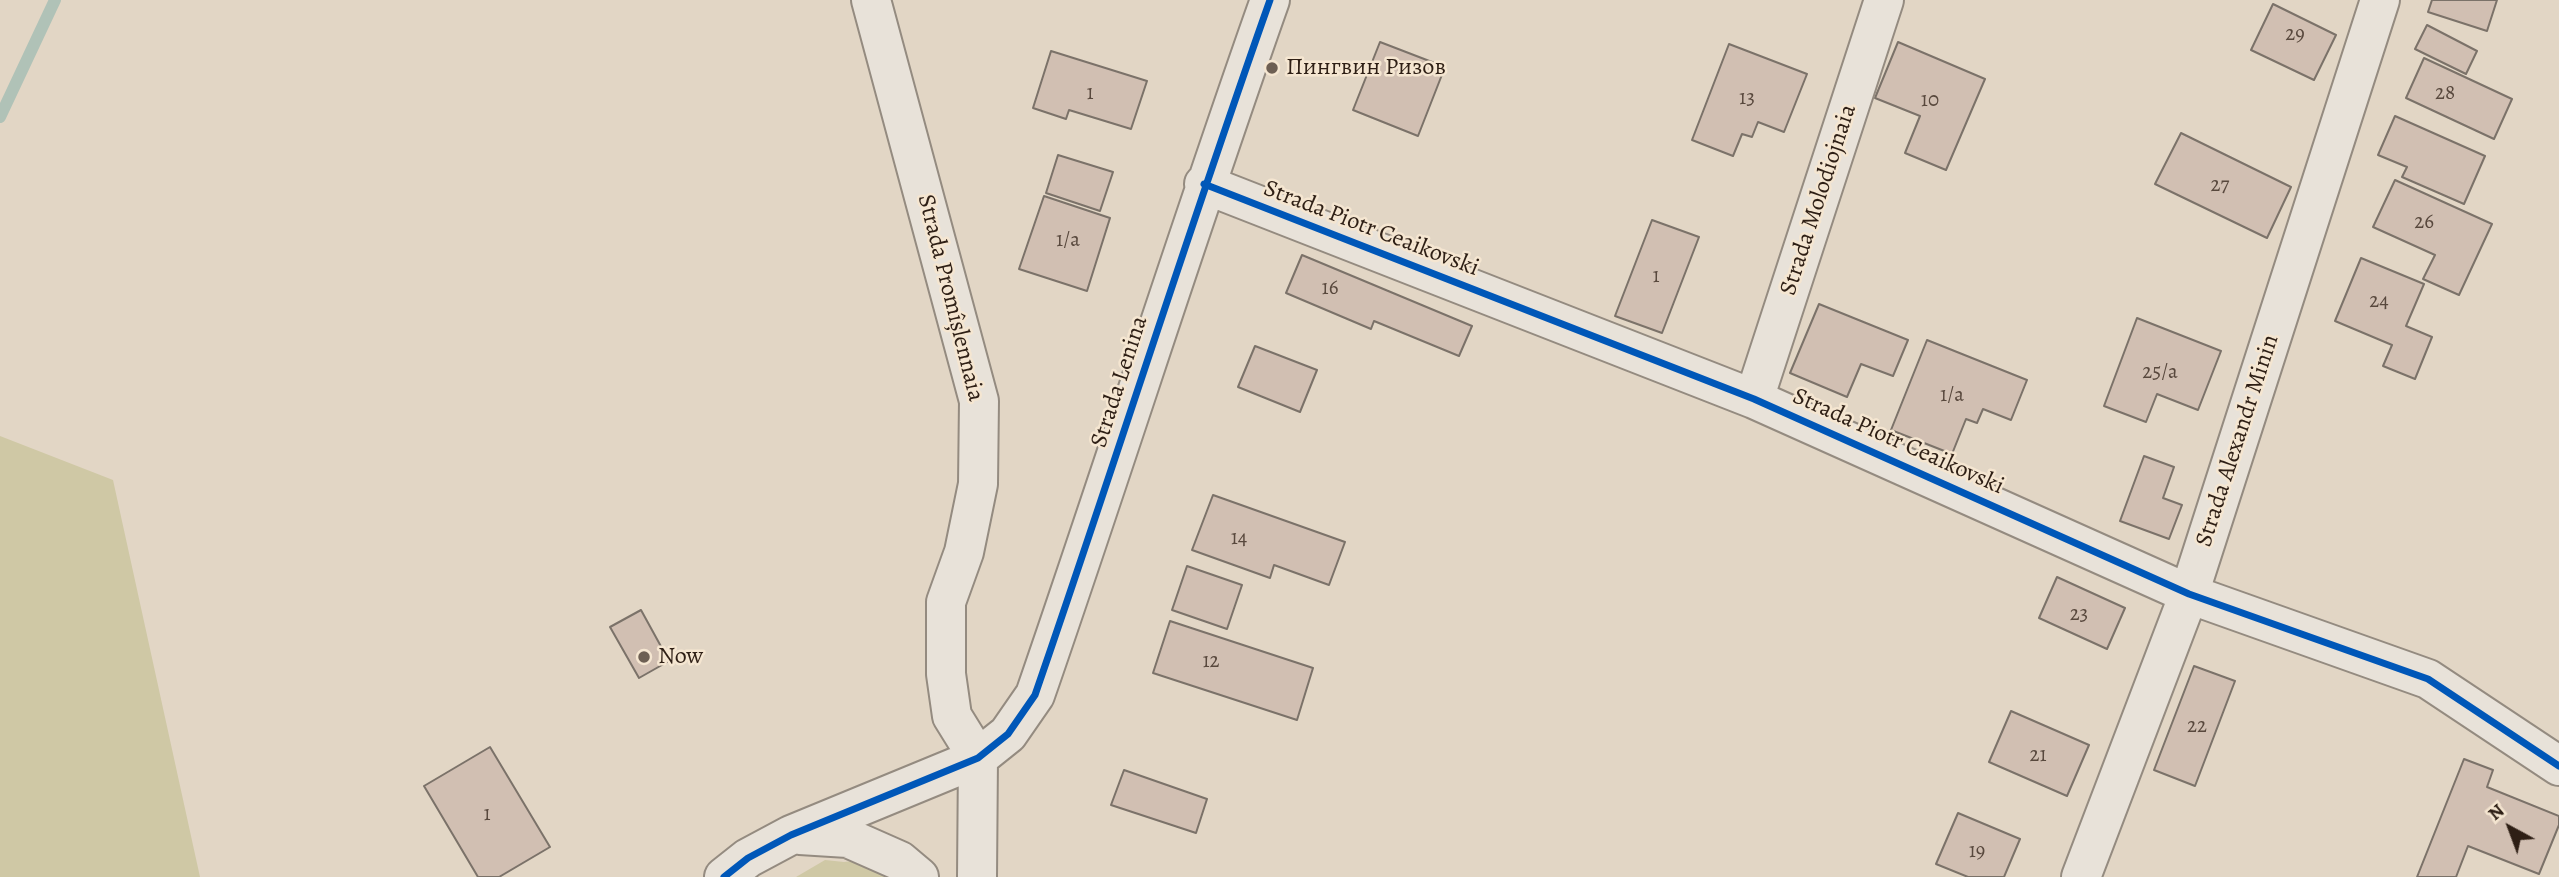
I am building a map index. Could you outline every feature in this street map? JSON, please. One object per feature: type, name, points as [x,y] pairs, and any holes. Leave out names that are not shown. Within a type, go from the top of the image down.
[{"type":"street","name":"Strada Promîșlennaia","points":[[871,0],[979,401],[978,484],[964,552],[946,602],[946,674],[952,716],[978,758]]},
{"type":"street","name":"Strada Lenina","points":[[724,877],[748,859],[791,835],[978,758],[1008,734],[1035,695],[1205,184],[1270,0]]},
{"type":"street","name":"Strada Molodiojnaia","points":[[1754,399],[1884,0]]},
{"type":"street","name":"Strada Alexandr Minin","points":[[2081,877],[2189,594],[2380,0]]},
{"type":"street","name":"Strada Piotr Ceaikovski","points":[[1205,184],[1754,399],[2189,594],[2428,679],[2559,766]]},
{"type":"street","points":[[977,877],[978,758]]},
{"type":"street","points":[[791,835],[848,838],[900,861],[919,877]]},
{"type":"shaded area","points":[[0,436],[113,480],[200,877],[0,877]]},
{"type":"shaded area","points":[[825,860],[861,860],[893,877],[796,877]]},
{"type":"building","points":[[2432,0],[2497,0],[2487,31],[2428,12]]},
{"type":"building","points":[[2273,4],[2336,35],[2314,80],[2251,50]]},
{"type":"building","points":[[2427,25],[2477,51],[2466,74],[2415,49]]},
{"type":"building","points":[[1380,42],[1445,67],[1418,136],[1353,110]]},
{"type":"building","points":[[1898,42],[1985,79],[1946,170],[1905,153],[1920,116],[1875,98]]},
{"type":"building","points":[[1729,44],[1807,74],[1784,132],[1758,122],[1752,137],[1742,134],[1733,156],[1692,140]]},
{"type":"building","points":[[1051,51],[1147,81],[1131,129],[1069,110],[1066,119],[1033,108]]},
{"type":"building","points":[[2424,58],[2512,99],[2494,139],[2406,98]]},
{"type":"building","points":[[2395,116],[2485,156],[2464,204],[2402,177],[2407,167],[2378,155]]},
{"type":"building","points":[[2181,133],[2291,187],[2267,238],[2155,184]]},
{"type":"building","points":[[1058,155],[1113,172],[1100,211],[1046,193]]},
{"type":"building","points":[[2395,180],[2492,224],[2459,295],[2423,279],[2435,255],[2373,227]]},
{"type":"building","points":[[1044,196],[1110,218],[1087,291],[1019,269]]},
{"type":"building","points":[[1652,220],[1699,237],[1662,333],[1615,316]]},
{"type":"building","points":[[1302,255],[1472,326],[1459,356],[1374,321],[1371,329],[1286,293]]},
{"type":"building","points":[[2361,258],[2424,284],[2406,326],[2432,337],[2415,379],[2383,366],[2392,345],[2335,321]]},
{"type":"building","points":[[1819,304],[1908,340],[1893,376],[1861,364],[1847,397],[1790,373]]},
{"type":"building","points":[[2137,318],[2221,351],[2198,410],[2157,394],[2146,422],[2104,406]]},
{"type":"building","points":[[1927,340],[2027,380],[2011,420],[1983,409],[1977,423],[1966,419],[1952,454],[1891,430]]},
{"type":"building","points":[[1255,346],[1317,370],[1300,412],[1238,387]]},
{"type":"building","points":[[2144,456],[2174,467],[2163,498],[2182,505],[2169,539],[2120,521]]},
{"type":"building","points":[[1213,495],[1345,542],[1329,585],[1274,565],[1270,578],[1192,550]]},
{"type":"building","points":[[1187,566],[1242,585],[1227,629],[1172,610]]},
{"type":"building","points":[[2057,577],[2125,608],[2107,649],[2039,618]]},
{"type":"building","points":[[641,610],[669,661],[639,678],[610,627]]},
{"type":"building","points":[[1170,621],[1313,668],[1297,720],[1153,673]]},
{"type":"building","points":[[2194,666],[2235,681],[2195,786],[2154,770]]},
{"type":"building","points":[[2011,711],[2089,745],[2067,796],[1989,762]]},
{"type":"building","points":[[490,747],[550,847],[499,877],[478,877],[424,786]]},
{"type":"building","points":[[2464,759],[2493,770],[2487,787],[2559,816],[2559,825],[2539,874],[2468,846],[2456,877],[2417,877]]},
{"type":"building","points":[[1124,770],[1207,799],[1196,833],[1111,805]]},
{"type":"building","points":[[1958,813],[2020,839],[2004,877],[1968,877],[1936,864]]},
{"type":"waterway","points":[[0,117],[55,0]]},
{"type":"cycle path","points":[[724,877],[748,858],[791,835],[978,758],[1008,734],[1035,695],[1270,0]]},
{"type":"cycle path","points":[[1204,184],[1754,399],[2189,594],[2428,679],[2559,766]]},
{"type":"place","name":"Пингвин Ризов","points":[[1272,68]]},
{"type":"place","name":"Now","points":[[644,657]]}]
